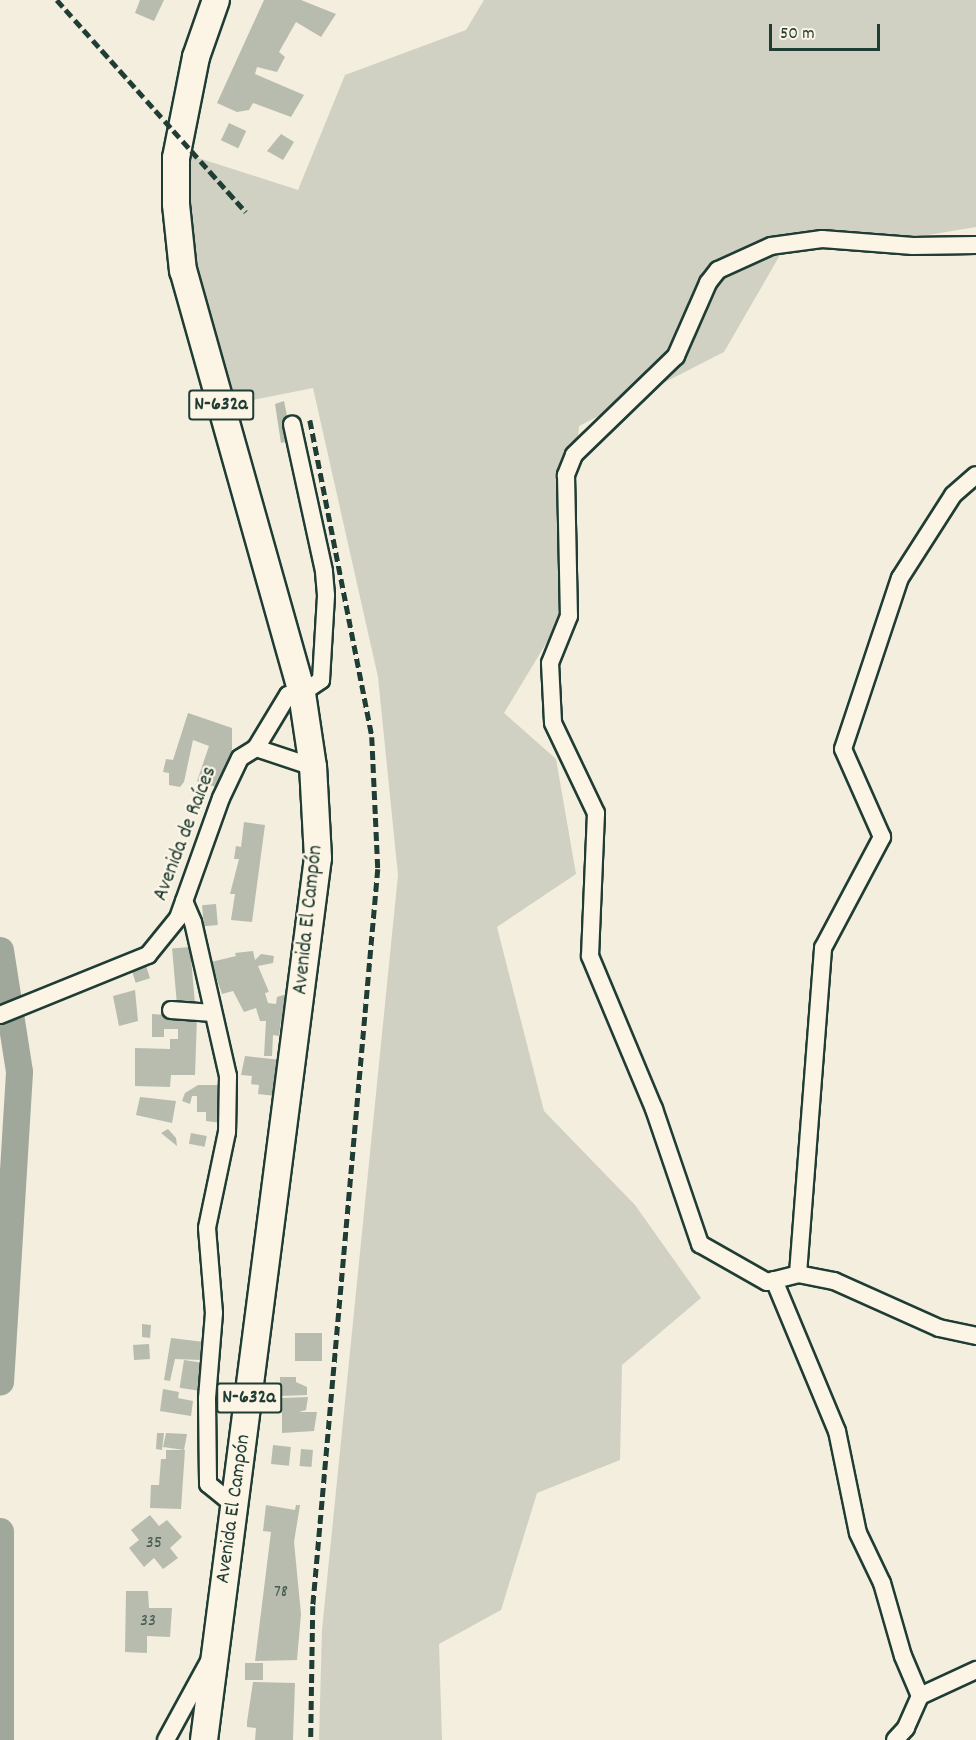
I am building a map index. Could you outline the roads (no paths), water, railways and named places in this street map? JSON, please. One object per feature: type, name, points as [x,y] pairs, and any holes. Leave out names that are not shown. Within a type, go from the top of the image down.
[{"type":"main road","name":"Avenida El Campón","points":[[204,1740],[316,888],[313,767],[302,693],[183,271],[176,204],[176,158],[196,57],[216,0]]},
{"type":"street","points":[[976,245],[913,246],[822,239],[771,246],[718,270],[708,283],[676,356],[587,438],[574,455],[566,474],[569,616],[550,663],[553,723],[596,813],[590,956],[654,1109],[700,1244],[766,1282],[798,1274],[834,1281],[939,1328],[976,1336]]},
{"type":"street","points":[[292,424],[326,595],[321,680],[302,693]]},
{"type":"street","points":[[798,1274],[823,948],[882,837],[843,749],[900,578],[953,495],[976,475]]},
{"type":"street","name":"Avenida de Raíces","points":[[0,1015],[148,956],[178,918],[221,798],[240,758],[256,748],[288,695],[302,693]]},
{"type":"street","points":[[256,748],[313,767]]},
{"type":"street","points":[[184,900],[193,922],[228,1076],[227,1132],[207,1228],[214,1313],[207,1399],[208,1484],[234,1505]]},
{"type":"street","points":[[171,1010],[213,1012]]},
{"type":"street","points":[[774,1280],[837,1431],[858,1533],[882,1583],[903,1656],[920,1696]]},
{"type":"street","points":[[166,1740],[191,1699],[216,1645]]},
{"type":"street","points":[[895,1740],[906,1728],[920,1696],[976,1670]]},
{"type":"waterway","points":[[0,950],[19,1072],[0,1381]]},
{"type":"waterway","points":[[0,1531],[0,1740]]},
{"type":"railway","points":[[57,0],[246,212]]},
{"type":"railway","points":[[310,420],[372,737],[378,869],[313,1606],[311,1740]]}]
